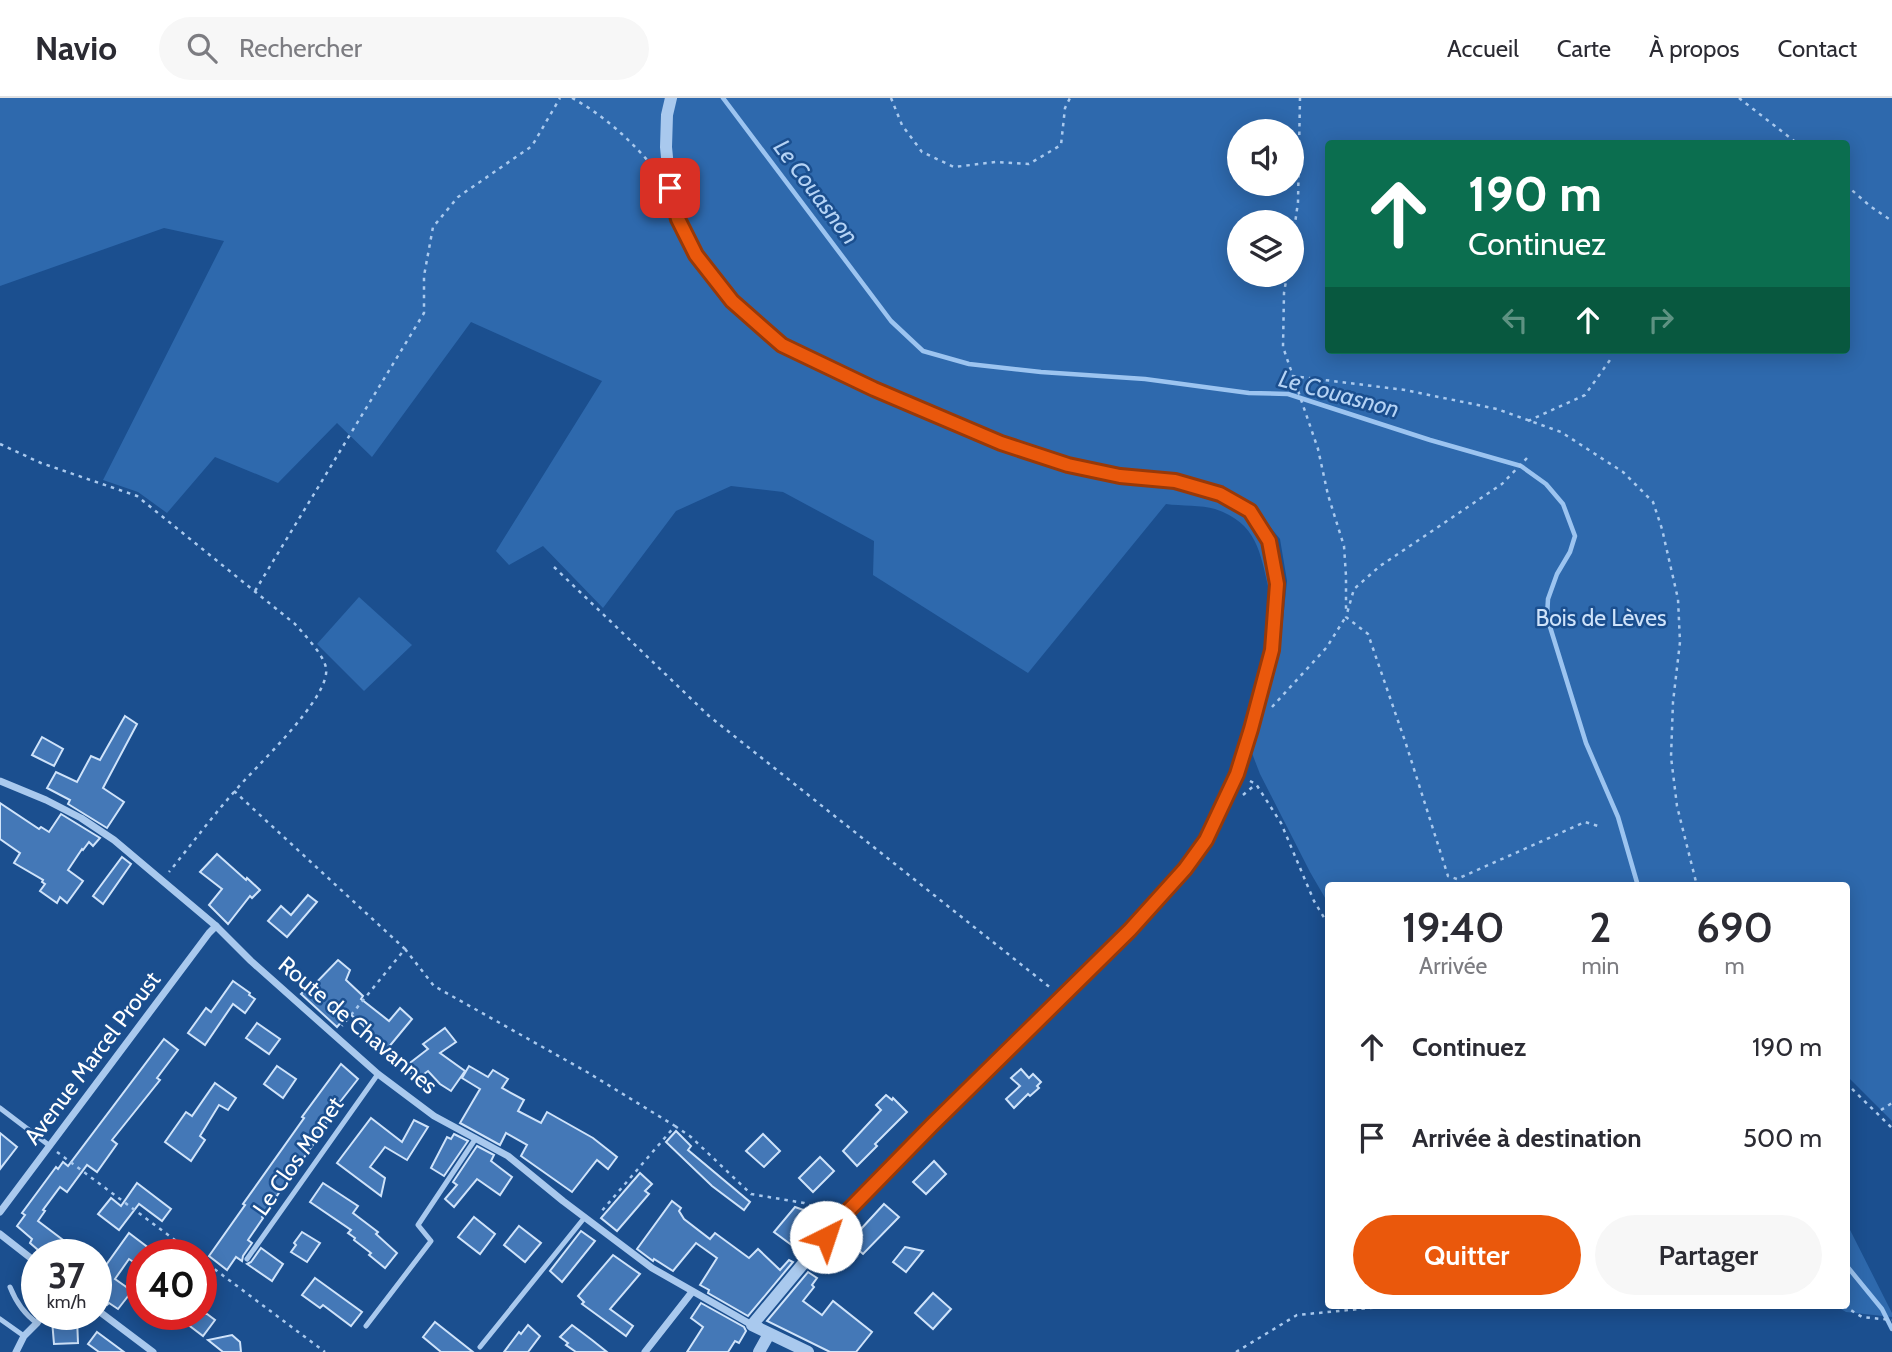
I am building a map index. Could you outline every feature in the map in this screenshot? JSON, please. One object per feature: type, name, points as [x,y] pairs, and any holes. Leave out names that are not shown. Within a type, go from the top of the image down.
[{"type":"street","points":[[671,98],[667,115],[666,147],[670,188],[678,219],[696,255],[732,301],[782,345],[874,389],[1001,443],[1068,465],[1120,476],[1175,481],[1220,494],[1250,511],[1269,541],[1277,584],[1272,650],[1251,729],[1237,774],[1206,840],[1185,869],[1130,930],[843,1216],[752,1325]]},
{"type":"street","name":"Route de Chavannes","points":[[0,781],[81,818],[114,840],[216,926],[251,961],[378,1073],[434,1116],[508,1156],[652,1268],[752,1325],[808,1352]]},
{"type":"street","name":"Avenue Marcel Proust","points":[[0,1212],[216,926]]},
{"type":"street","points":[[0,1234],[21,1250]]},
{"type":"street","points":[[645,1352],[692,1292]]},
{"type":"street","points":[[112,1321],[153,1352]]},
{"type":"street","points":[[16,1352],[30,1330]]},
{"type":"street","points":[[759,1352],[769,1334]]},
{"type":"lane","name":"Le Clos Monet","points":[[247,1259],[378,1073]]},
{"type":"lane","points":[[0,1108],[50,1146]]},
{"type":"lane","points":[[366,1326],[431,1241],[418,1225],[476,1139]]},
{"type":"lane","points":[[480,1348],[589,1220]]},
{"type":"lane","points":[[10,1287],[21,1307]]},
{"type":"lane","points":[[0,1319],[24,1336]]},
{"type":"path","points":[[255,591],[424,313],[424,276],[433,227],[458,197],[532,146],[560,98]]},
{"type":"path","points":[[572,98],[598,114],[653,167]]},
{"type":"path","points":[[891,98],[902,125],[922,152],[954,167],[996,162],[1029,164],[1051,151],[1061,145],[1065,108],[1070,98]]},
{"type":"path","points":[[1297,210],[1300,98]]},
{"type":"path","points":[[1740,98],[1793,140]]},
{"type":"path","points":[[1850,188],[1892,221]]},
{"type":"path","points":[[1285,287],[1283,347],[1318,449],[1328,495],[1344,546],[1346,617]]},
{"type":"path","points":[[1528,421],[1585,395],[1610,360]]},
{"type":"path","points":[[1292,376],[1405,390],[1497,409],[1561,432],[1623,472],[1653,502],[1678,599],[1680,642],[1673,702],[1671,757],[1677,806],[1696,882]]},
{"type":"path","points":[[0,444],[41,463],[137,496],[295,624],[314,646],[326,667],[324,683],[309,708],[234,791],[163,880]]},
{"type":"path","points":[[1270,709],[1327,647],[1346,617],[1354,589],[1380,566],[1502,484],[1527,458]]},
{"type":"path","points":[[554,567],[709,716],[1062,998]]},
{"type":"path","points":[[1346,617],[1368,634],[1448,876],[1457,879],[1585,822],[1598,826]]},
{"type":"path","points":[[1237,774],[1256,784],[1281,823],[1314,901],[1325,919]]},
{"type":"path","points":[[234,791],[405,949],[434,986],[587,1072],[675,1126],[691,1137],[751,1194],[804,1203],[843,1216]]},
{"type":"path","points":[[335,1034],[405,949]]},
{"type":"path","points":[[1850,1087],[1892,1128]]},
{"type":"path","points":[[1881,1110],[1892,1103]]},
{"type":"path","points":[[589,1220],[675,1126]]},
{"type":"path","points":[[50,1146],[174,1239]]},
{"type":"path","points":[[217,1271],[323,1352]]},
{"type":"path","points":[[1236,1352],[1297,1315],[1360,1309]]},
{"type":"path","points":[[1849,1309],[1862,1317],[1892,1320]]},
{"type":"green space","name":"Bois de Lèves","points":[[0,98],[1892,98],[1892,1121],[1850,1079],[1850,882],[1325,882],[1325,898],[1260,774],[1250,748],[1280,650],[1287,581],[1280,539],[1249,501],[1219,486],[1188,478],[1179,490],[1209,496],[1246,518],[1264,545],[1269,590],[1259,551],[1240,522],[1215,509],[1166,504],[1028,673],[873,575],[874,541],[783,492],[731,486],[676,511],[603,608],[543,546],[509,565],[496,551],[602,381],[471,322],[372,457],[337,423],[278,483],[215,457],[167,513],[138,492],[103,480],[224,241],[164,228],[0,286]]},
{"type":"green space","points":[[359,597],[412,645],[364,691],[317,644]]},
{"type":"green space","points":[[1850,1230],[1892,1317],[1846,1312],[1841,1309],[1850,1309]]},
{"type":"building","points":[[125,716],[137,724],[103,788],[124,802],[107,828],[68,804],[70,800],[47,788],[56,772],[77,782],[91,756],[100,760]]},
{"type":"building","points":[[42,737],[63,749],[54,766],[32,755]]},
{"type":"building","points":[[0,803],[39,829],[41,827],[49,832],[61,814],[100,838],[93,846],[89,842],[82,849],[68,870],[83,881],[67,903],[60,897],[57,903],[40,891],[45,884],[43,880],[14,863],[20,853],[0,839]]},
{"type":"building","points":[[217,854],[260,890],[252,898],[250,896],[228,924],[209,905],[222,889],[200,872]]},
{"type":"building","points":[[122,857],[131,864],[103,904],[93,896]]},
{"type":"building","points":[[308,895],[317,902],[287,937],[268,921],[281,906],[291,915]]},
{"type":"building","points":[[338,960],[350,970],[346,980],[363,996],[361,999],[389,1021],[400,1008],[412,1019],[388,1048],[349,1013],[337,1027],[301,994],[310,985],[312,987]]},
{"type":"building","points":[[233,981],[255,999],[245,1013],[233,1004],[205,1045],[188,1033],[206,1008],[211,1012]]},
{"type":"building","points":[[257,1023],[280,1039],[269,1054],[246,1038]]},
{"type":"building","points":[[445,1028],[456,1042],[440,1053],[465,1071],[451,1091],[428,1071],[416,1080],[406,1066],[428,1049],[423,1044]]},
{"type":"building","points":[[164,1039],[178,1050],[157,1078],[160,1080],[112,1140],[117,1144],[97,1172],[87,1165],[67,1192],[60,1187],[43,1210],[45,1211],[38,1221],[62,1239],[32,1239],[17,1226],[25,1215],[22,1213],[56,1167],[58,1169],[63,1162],[68,1166]]},
{"type":"building","points":[[341,1064],[358,1079],[329,1116],[320,1131],[322,1132],[262,1217],[248,1240],[252,1243],[242,1261],[236,1257],[227,1270],[217,1262],[217,1245],[304,1118],[302,1117]]},
{"type":"building","points":[[277,1066],[296,1079],[283,1098],[264,1084]]},
{"type":"building","points":[[469,1066],[488,1077],[493,1070],[508,1079],[502,1088],[524,1100],[518,1111],[541,1123],[547,1112],[593,1138],[617,1157],[608,1169],[597,1160],[572,1192],[521,1156],[527,1145],[506,1133],[500,1145],[460,1123],[480,1089],[462,1078]]},
{"type":"building","points":[[1021,1069],[1029,1078],[1033,1074],[1041,1082],[1037,1086],[1039,1088],[1030,1096],[1028,1094],[1014,1108],[1006,1099],[1020,1086],[1011,1078]]},
{"type":"building","points":[[215,1083],[236,1098],[228,1110],[219,1105],[200,1136],[205,1140],[191,1161],[165,1142],[186,1112],[192,1116]]},
{"type":"building","points":[[886,1095],[907,1112],[857,1166],[843,1151],[881,1110],[876,1105]]},
{"type":"building","points":[[371,1118],[402,1142],[414,1120],[428,1127],[407,1160],[385,1147],[370,1167],[385,1178],[381,1196],[337,1163]]},
{"type":"building","points":[[676,1131],[691,1146],[688,1150],[750,1202],[744,1210],[712,1186],[666,1142]]},
{"type":"building","points":[[0,1133],[17,1147],[0,1169]]},
{"type":"building","points":[[454,1134],[468,1141],[444,1176],[431,1168],[447,1137],[451,1139]]},
{"type":"building","points":[[763,1134],[780,1151],[764,1167],[746,1151]]},
{"type":"building","points":[[477,1146],[494,1155],[491,1161],[512,1177],[500,1195],[477,1179],[454,1207],[445,1199],[457,1185],[453,1182]]},
{"type":"building","points":[[820,1157],[834,1171],[813,1192],[799,1178]]},
{"type":"building","points":[[934,1161],[946,1174],[926,1194],[913,1182]]},
{"type":"building","points":[[640,1173],[652,1184],[645,1191],[649,1194],[617,1231],[601,1218]]},
{"type":"building","points":[[137,1183],[171,1209],[162,1221],[139,1204],[119,1230],[98,1214],[111,1198],[121,1206]]},
{"type":"building","points":[[323,1183],[358,1206],[353,1213],[378,1232],[376,1234],[397,1253],[385,1268],[354,1240],[348,1233],[351,1230],[310,1202]]},
{"type":"building","points":[[672,1201],[681,1208],[679,1211],[684,1219],[710,1239],[715,1233],[749,1258],[758,1249],[780,1270],[789,1260],[793,1262],[748,1316],[708,1293],[709,1290],[700,1285],[717,1258],[696,1243],[673,1271],[637,1249]]},
{"type":"building","points":[[884,1204],[899,1217],[863,1254],[849,1242]]},
{"type":"building","points":[[795,1207],[829,1219],[801,1252],[774,1232]]},
{"type":"building","points":[[474,1217],[495,1234],[480,1254],[458,1237]]},
{"type":"building","points":[[519,1226],[541,1243],[525,1262],[504,1245]]},
{"type":"building","points":[[581,1231],[595,1241],[562,1282],[550,1271]]},
{"type":"building","points":[[302,1232],[320,1243],[307,1262],[291,1252]]},
{"type":"building","points":[[129,1233],[137,1239],[126,1239],[126,1263],[115,1279],[126,1287],[126,1299],[118,1309],[112,1305],[112,1257]]},
{"type":"building","points":[[905,1247],[923,1251],[906,1272],[893,1262]]},
{"type":"building","points":[[261,1248],[283,1264],[272,1281],[247,1264]]},
{"type":"building","points":[[613,1255],[640,1274],[610,1309],[633,1326],[626,1336],[582,1304],[584,1302],[578,1296]]},
{"type":"building","points":[[808,1272],[817,1278],[812,1285],[814,1287],[803,1301],[822,1315],[833,1301],[872,1332],[856,1352],[830,1352],[767,1321]]},
{"type":"building","points":[[315,1278],[362,1312],[351,1326],[323,1305],[320,1308],[302,1295]]},
{"type":"building","points":[[933,1293],[951,1309],[933,1329],[915,1313]]},
{"type":"building","points":[[701,1303],[744,1327],[746,1331],[739,1343],[735,1341],[728,1352],[687,1352],[703,1327],[691,1318]]},
{"type":"building","points":[[435,1322],[473,1352],[441,1352],[423,1337]]},
{"type":"building","points":[[528,1325],[540,1336],[528,1352],[504,1352],[519,1332],[521,1334]]},
{"type":"building","points":[[572,1325],[607,1352],[576,1352],[566,1345],[568,1343],[560,1337]]},
{"type":"building","points":[[53,1330],[77,1330],[78,1343],[54,1344]]},
{"type":"building","points":[[195,1330],[208,1330],[203,1336]]},
{"type":"building","points":[[97,1332],[124,1352],[99,1352],[88,1344]]},
{"type":"building","points":[[232,1335],[240,1342],[241,1352],[223,1352],[208,1340]]},
{"type":"waterway","name":"Le Couasnon","points":[[723,98],[891,321],[923,351],[969,364],[1145,379],[1249,393],[1288,394],[1521,466],[1546,484],[1563,504],[1575,536],[1548,599],[1547,617],[1586,743],[1618,817],[1637,882]]},
{"type":"waterway","name":"Le Couasnon","points":[[1850,1270],[1882,1309],[1892,1329]]},
{"type":"route","points":[[670,188],[678,219],[696,255],[732,301],[782,345],[874,389],[1001,443],[1068,465],[1120,476],[1175,481],[1220,494],[1250,511],[1269,541],[1277,584],[1272,650],[1251,729],[1237,774],[1206,840],[1185,869],[1130,930],[933,1124],[826,1237]]}]
